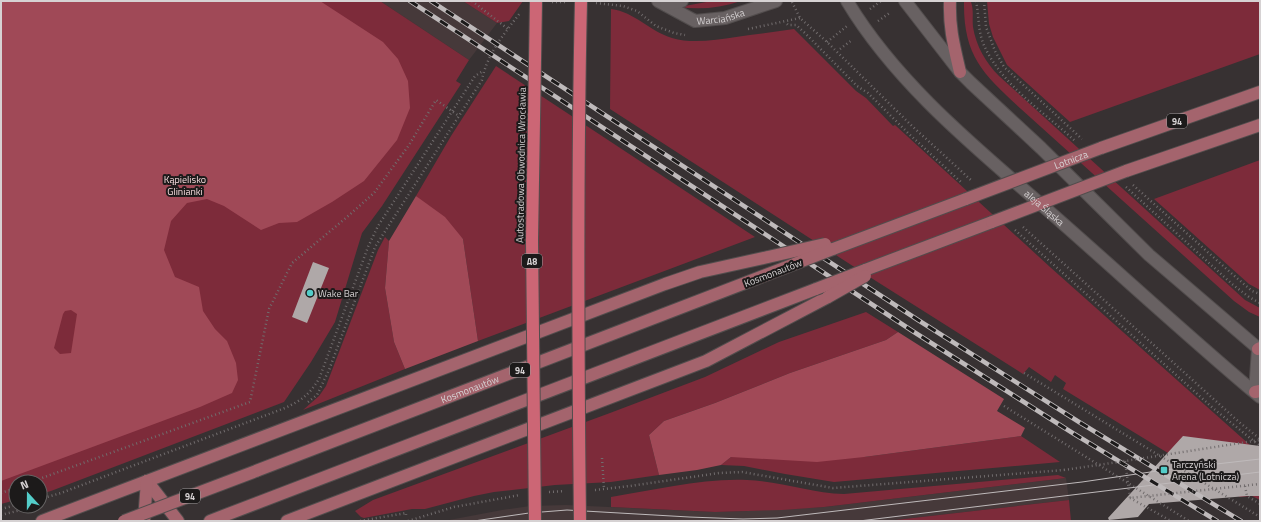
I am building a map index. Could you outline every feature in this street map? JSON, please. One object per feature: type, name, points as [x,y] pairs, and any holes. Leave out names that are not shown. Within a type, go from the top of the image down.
[{"type":"highway","name":"Autostradowa Obwodnica Wrocławia","points":[[535,521],[532,240],[536,1]]},
{"type":"highway","points":[[580,1],[578,106],[578,402],[580,521]]},
{"type":"main road","points":[[950,1],[951,38],[960,72]]},
{"type":"main road","name":"Lotnicza","points":[[883,230],[967,193],[1101,148],[1258,92]]},
{"type":"main road","points":[[287,521],[706,361],[828,297],[868,272],[895,259],[1126,171],[1260,125]]},
{"type":"main road","name":"Kosmonautów","points":[[124,521],[784,268],[829,247],[883,230]]},
{"type":"main road","points":[[42,521],[665,284],[700,272],[768,257],[829,247]]},
{"type":"main road","points":[[210,521],[816,289],[868,272]]},
{"type":"main road","points":[[144,521],[147,481]]},
{"type":"main road","points":[[147,481],[178,521]]},
{"type":"street","name":"Warciańska","points":[[662,3],[682,1]]},
{"type":"street","name":"Warciańska","points":[[662,3],[695,21],[725,18],[776,1]]},
{"type":"street","name":"aleja Śląska","points":[[847,1],[871,37],[913,87],[969,141],[1208,353],[1258,393]]},
{"type":"street","points":[[905,1],[960,72],[1041,148],[1149,255],[1259,349],[1258,393]]},
{"type":"path","points":[[472,1],[508,29]]},
{"type":"path","points":[[873,6],[881,1]]},
{"type":"path","points":[[794,4],[800,18],[827,42],[912,126],[976,185]]},
{"type":"path","points":[[304,405],[317,395],[329,370],[375,247],[482,80],[490,54],[523,8]]},
{"type":"path","points":[[878,21],[891,12]]},
{"type":"path","points":[[788,24],[796,25],[831,57],[857,86],[868,93],[967,193]]},
{"type":"path","points":[[827,42],[844,28]]},
{"type":"path","points":[[840,49],[852,40]]},
{"type":"path","points":[[48,497],[285,408],[304,398],[312,390],[319,379],[371,240],[378,226],[475,76],[484,71]]},
{"type":"path","points":[[48,476],[250,402],[269,309],[292,263],[374,193],[409,145],[436,100],[459,116]]},
{"type":"path","points":[[1017,222],[1260,439]]},
{"type":"path","points":[[1010,225],[1214,409],[1260,446]]},
{"type":"path","points":[[1024,373],[1260,517]]},
{"type":"path","points":[[1004,406],[1189,521]]},
{"type":"path","points":[[698,476],[742,472],[833,488],[1064,470],[1260,439]]},
{"type":"path","points":[[602,458],[604,489]]},
{"type":"path","points":[[1125,461],[1130,498]]},
{"type":"path","points":[[1130,498],[1260,484]]},
{"type":"path","points":[[1245,486],[1247,496],[1260,504]]},
{"type":"path","points":[[1130,498],[1172,521]]},
{"type":"path","points":[[360,521],[406,513],[406,515]]},
{"type":"shaded area","name":"Kąpielisko Glinianki","points":[[1,1],[320,1],[383,42],[398,59],[408,81],[410,108],[397,140],[364,181],[332,202],[297,222],[279,223],[261,230],[224,206],[207,199],[187,203],[171,221],[164,250],[175,277],[199,287],[203,311],[215,329],[227,341],[236,363],[238,380],[232,393],[200,407],[20,474],[8,474],[8,478],[1,481]],"holes":[[[71,310],[77,314],[71,353],[60,354],[54,348],[63,314],[65,311]]]},
{"type":"shaded area","points":[[380,1],[463,1],[497,23],[469,60]]},
{"type":"shaded area","points":[[416,196],[445,217],[463,239],[478,341],[405,369],[394,342],[385,288],[389,241]]},
{"type":"shaded area","points":[[898,332],[1004,399],[997,411],[1025,428],[1021,436],[817,462],[731,457],[721,465],[659,475],[649,435],[664,421],[715,403],[790,373],[886,340]]},
{"type":"shaded area","points":[[1066,478],[1069,500],[887,521],[444,521],[530,506],[566,505],[715,512],[824,507]]},
{"type":"green space","name":"Kąpielisko Glinianki","points":[[1,1],[380,1],[469,60],[456,81],[461,84],[382,206],[362,233],[335,322],[311,362],[284,402],[48,492],[48,474],[8,474],[8,502],[1,504]]},
{"type":"green space","points":[[463,1],[523,1],[509,21],[497,23]]},
{"type":"green space","points":[[712,1],[741,1],[710,8],[679,7]]},
{"type":"green space","points":[[964,1],[971,2],[976,41],[986,60],[999,76],[1245,300],[1260,308],[1260,317],[1249,312],[1234,301],[996,85],[986,74],[972,50],[967,36]]},
{"type":"green space","points":[[987,1],[1260,1],[1260,54],[1070,122],[1007,65],[993,37],[989,24]]},
{"type":"green space","points":[[611,9],[627,14],[664,35],[687,41],[712,40],[794,29],[893,126],[895,125],[1050,267],[1260,454],[1260,500],[1252,496],[1240,497],[1063,389],[1066,383],[1055,375],[1051,382],[1029,367],[1023,374],[610,109]]},
{"type":"green space","points":[[496,66],[755,237],[478,341],[463,239],[416,196],[451,136]]},
{"type":"green space","points":[[1260,160],[1260,290],[1249,284],[1154,199]]},
{"type":"green space","points":[[385,237],[389,241],[385,288],[394,342],[405,369],[303,410],[319,396],[326,386],[378,250]]},
{"type":"green space","points":[[866,312],[898,332],[886,340],[790,373],[715,403],[664,421],[649,435],[659,475],[611,482],[555,485],[494,492],[425,509],[412,509],[364,518],[355,511],[373,500],[705,377],[779,342]]},
{"type":"green space","points":[[1021,436],[1060,462],[834,482],[744,466],[721,465],[731,457],[864,457]]},
{"type":"green space","points":[[1058,475],[1066,478],[824,507],[715,512],[611,507],[611,497],[679,485],[713,481],[759,481],[820,492],[844,494]]},
{"type":"green space","points":[[1069,500],[1071,521],[887,521]]},
{"type":"building","name":"Wake Bar","points":[[313,262],[329,268],[307,323],[292,317]]},
{"type":"building","points":[[1183,436],[1260,446],[1260,496],[1149,504],[1138,517],[1109,520],[1108,518]]},
{"type":"tram line","points":[[474,521],[529,513],[567,510],[689,517],[743,519],[777,518],[1082,482],[1164,470],[1260,459]]},
{"type":"tram line","points":[[859,521],[1260,472]]},
{"type":"railway","points":[[410,1],[914,332],[1071,432],[1217,521]]},
{"type":"railway","points":[[431,1],[918,320],[1079,422],[1241,521]]},
{"type":"place","name":"Wake Bar","points":[[310,293]]},
{"type":"place","name":"Tarczyński Arena (Lotnicza)","points":[[1164,470]]}]
